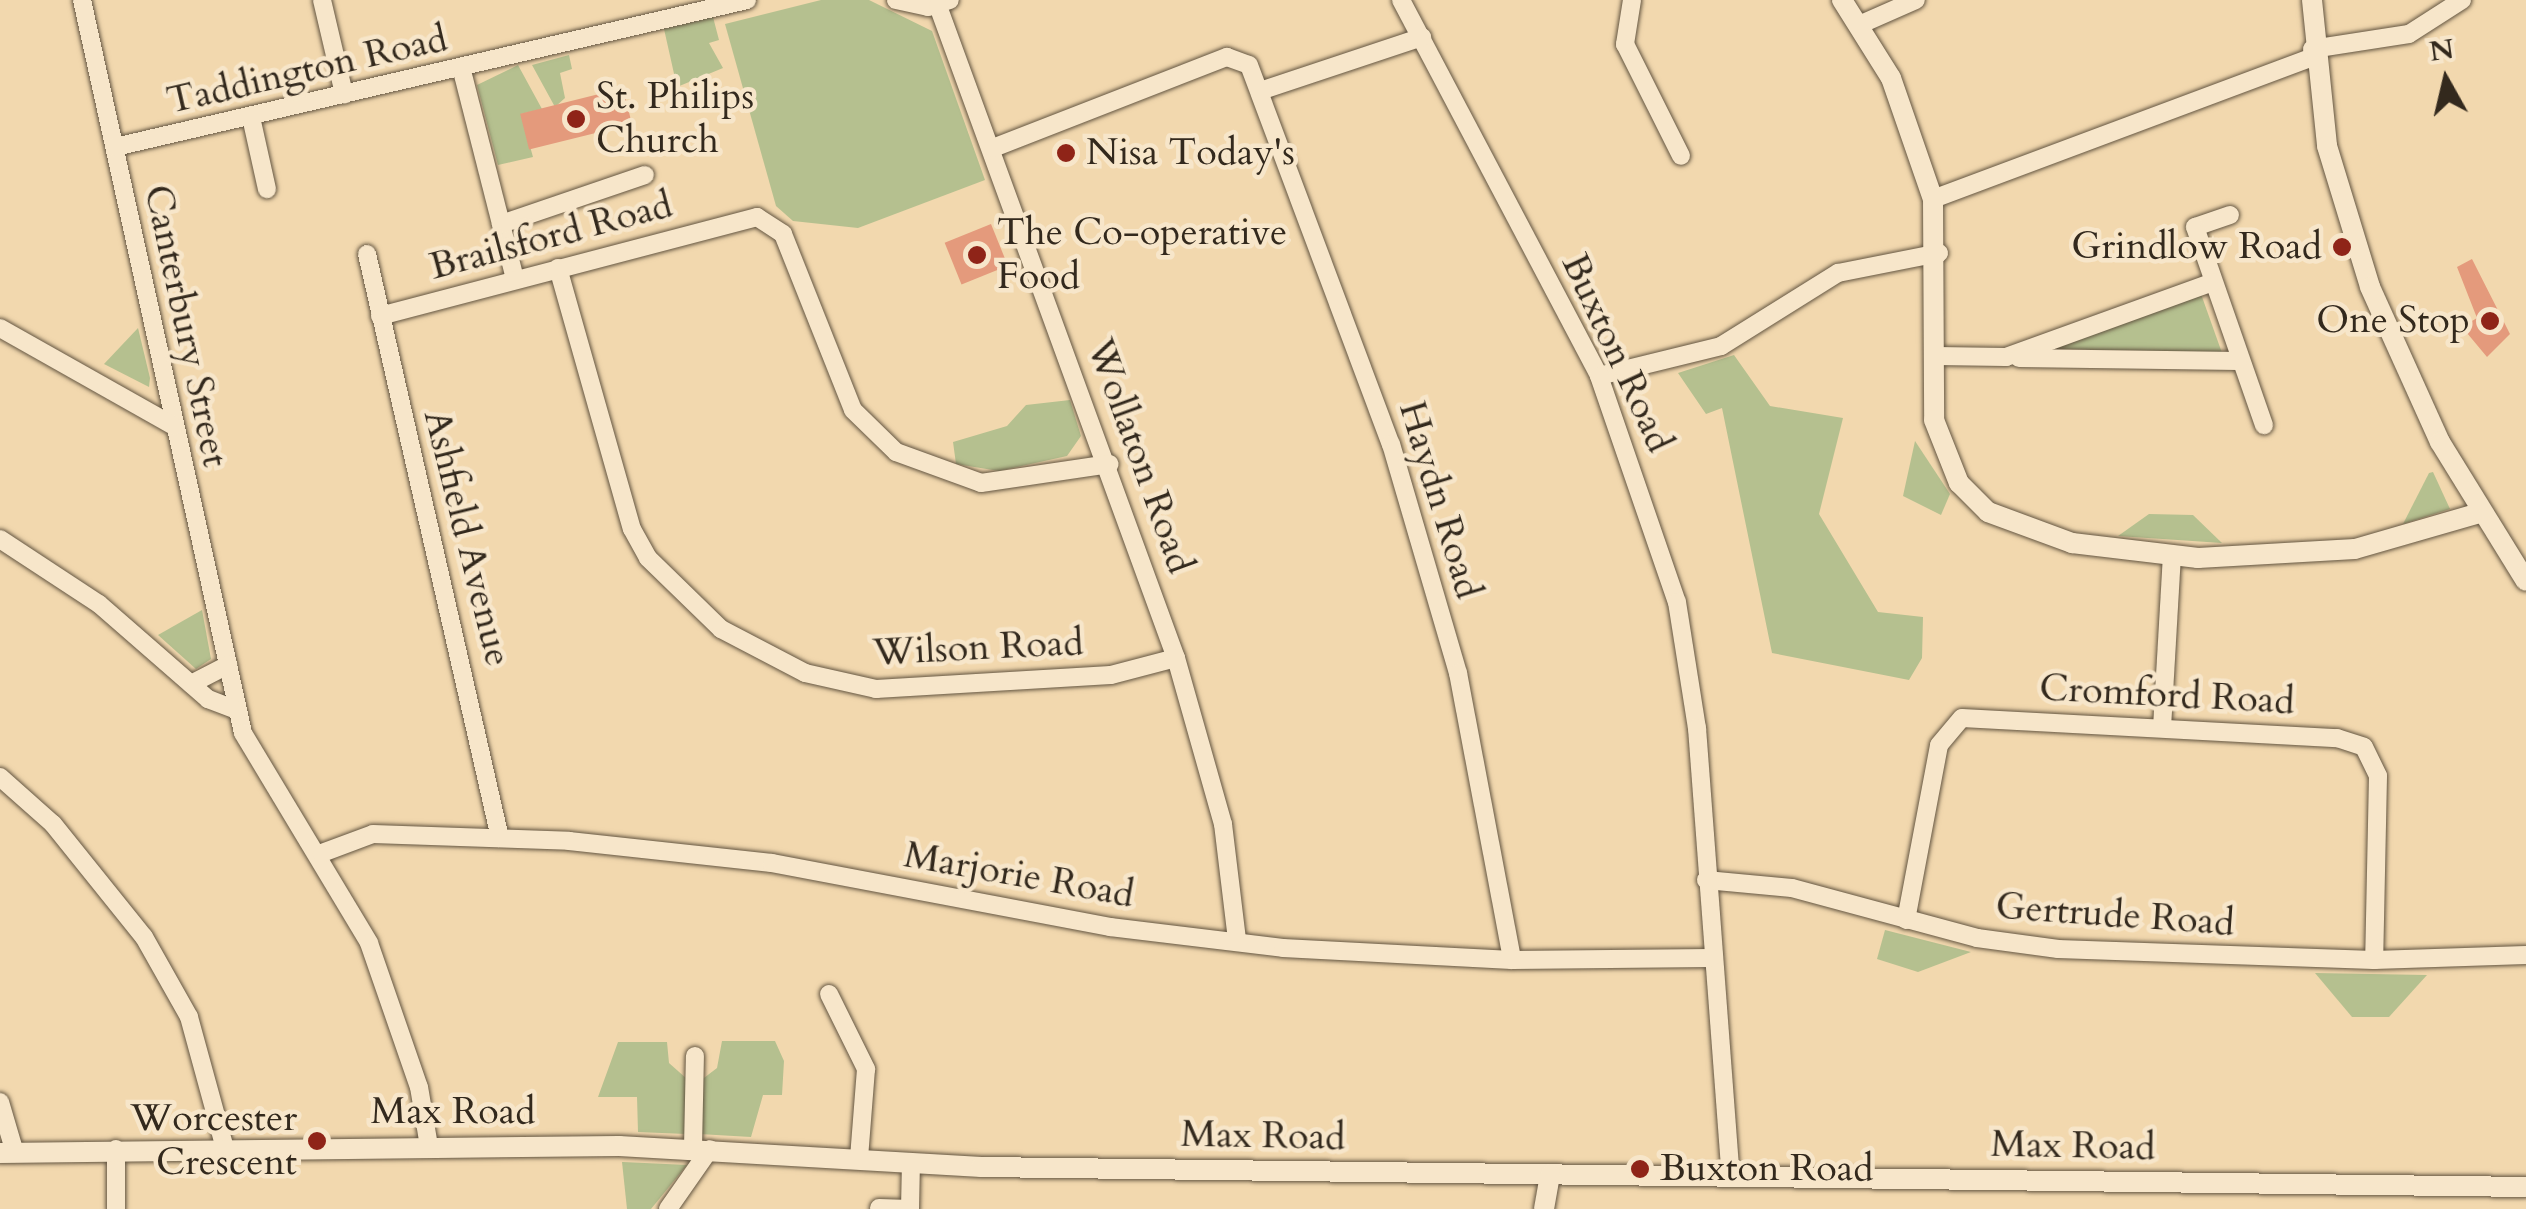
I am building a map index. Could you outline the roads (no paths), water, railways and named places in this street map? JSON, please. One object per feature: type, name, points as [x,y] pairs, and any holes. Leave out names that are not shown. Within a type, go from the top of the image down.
[{"type":"street","name":"Canterbury Street","points":[[82,0],[237,710]]},
{"type":"street","points":[[322,0],[344,94]]},
{"type":"street","name":"Taddington Road","points":[[115,148],[747,0]]},
{"type":"street","points":[[896,0],[944,3]]},
{"type":"street","name":"Buxton Road","points":[[1401,0],[1599,376],[1676,602],[1706,880],[1731,1177]]},
{"type":"street","points":[[1632,0],[1626,44],[1681,156]]},
{"type":"street","points":[[1842,0],[1901,101],[1933,199],[1939,253],[1936,356],[1940,447],[1988,512],[2072,543],[2172,557],[2355,550],[2480,514]]},
{"type":"street","points":[[1859,25],[1916,0]]},
{"type":"street","points":[[2312,0],[2312,53],[2334,177],[2370,287],[2480,514],[2526,581]]},
{"type":"street","points":[[1933,199],[2312,53],[2409,34],[2462,0]]},
{"type":"street","name":"Wollaton Road","points":[[944,3],[1176,658],[1222,824],[1237,940]]},
{"type":"street","points":[[993,148],[1227,58],[1243,59],[1257,82],[1422,37]]},
{"type":"street","points":[[461,67],[515,278]]},
{"type":"street","name":"Haydn Road","points":[[1257,82],[1425,558],[1458,673],[1512,960]]},
{"type":"street","points":[[251,118],[267,189]]},
{"type":"street","points":[[501,224],[645,175]]},
{"type":"street","points":[[2230,215],[2194,227],[2238,361],[2264,425]]},
{"type":"street","name":"Brailsford Road","points":[[380,316],[740,218],[783,234],[842,389],[896,452],[981,483],[1110,464]]},
{"type":"street","points":[[1599,376],[1721,346],[1838,274],[1939,253]]},
{"type":"street","name":"Ashfield Avenue","points":[[367,254],[500,838]]},
{"type":"street","name":"Wilson Road","points":[[558,268],[632,528],[648,558],[721,628],[804,673],[876,690],[1111,675],[1176,658]]},
{"type":"street","points":[[2006,357],[2213,282]]},
{"type":"street","points":[[0,328],[174,426]]},
{"type":"street","points":[[1936,356],[2238,361]]},
{"type":"street","points":[[0,538],[99,604],[191,684],[237,710],[247,742],[322,853],[388,990],[429,1146]]},
{"type":"street","points":[[2162,728],[2172,557]]},
{"type":"street","points":[[191,684],[228,665]]},
{"type":"street","name":"Cromford Road","points":[[1906,920],[1939,745],[1954,723],[1973,716],[2162,728],[2364,748],[2378,776],[2374,960]]},
{"type":"street","points":[[0,777],[53,824],[144,937],[189,1016],[225,1148]]},
{"type":"street","name":"Marjorie Road","points":[[322,853],[365,834],[500,838],[772,863],[1110,927],[1237,940],[1512,960],[1711,958]]},
{"type":"street","name":"Gertrude Road","points":[[1706,880],[1792,888],[1906,920],[2058,949],[2374,960],[2526,955]]},
{"type":"street","points":[[830,994],[872,1067],[859,1158]]},
{"type":"street","points":[[668,1209],[702,1148],[695,1056]]},
{"type":"street","points":[[0,1102],[7,1153]]},
{"type":"street","name":"Max Road","points":[[7,1153],[429,1146],[702,1148],[911,1163],[2526,1187]]},
{"type":"street","points":[[116,1149],[116,1209]]},
{"type":"street","points":[[879,1208],[910,1209],[911,1163]]},
{"type":"street","points":[[1544,1209],[1550,1175]]},
{"type":"place","name":"St. Philips Church","points":[[576,119]]},
{"type":"place","name":"Nisa Today's","points":[[1066,153]]},
{"type":"place","name":"Grindlow Road","points":[[2342,247]]},
{"type":"place","name":"The Co-operative Food","points":[[977,255]]},
{"type":"place","name":"One Stop","points":[[2490,321]]},
{"type":"place","name":"Worcester Crescent","points":[[317,1141]]},
{"type":"place","name":"Buxton Road","points":[[1640,1169]]}]
